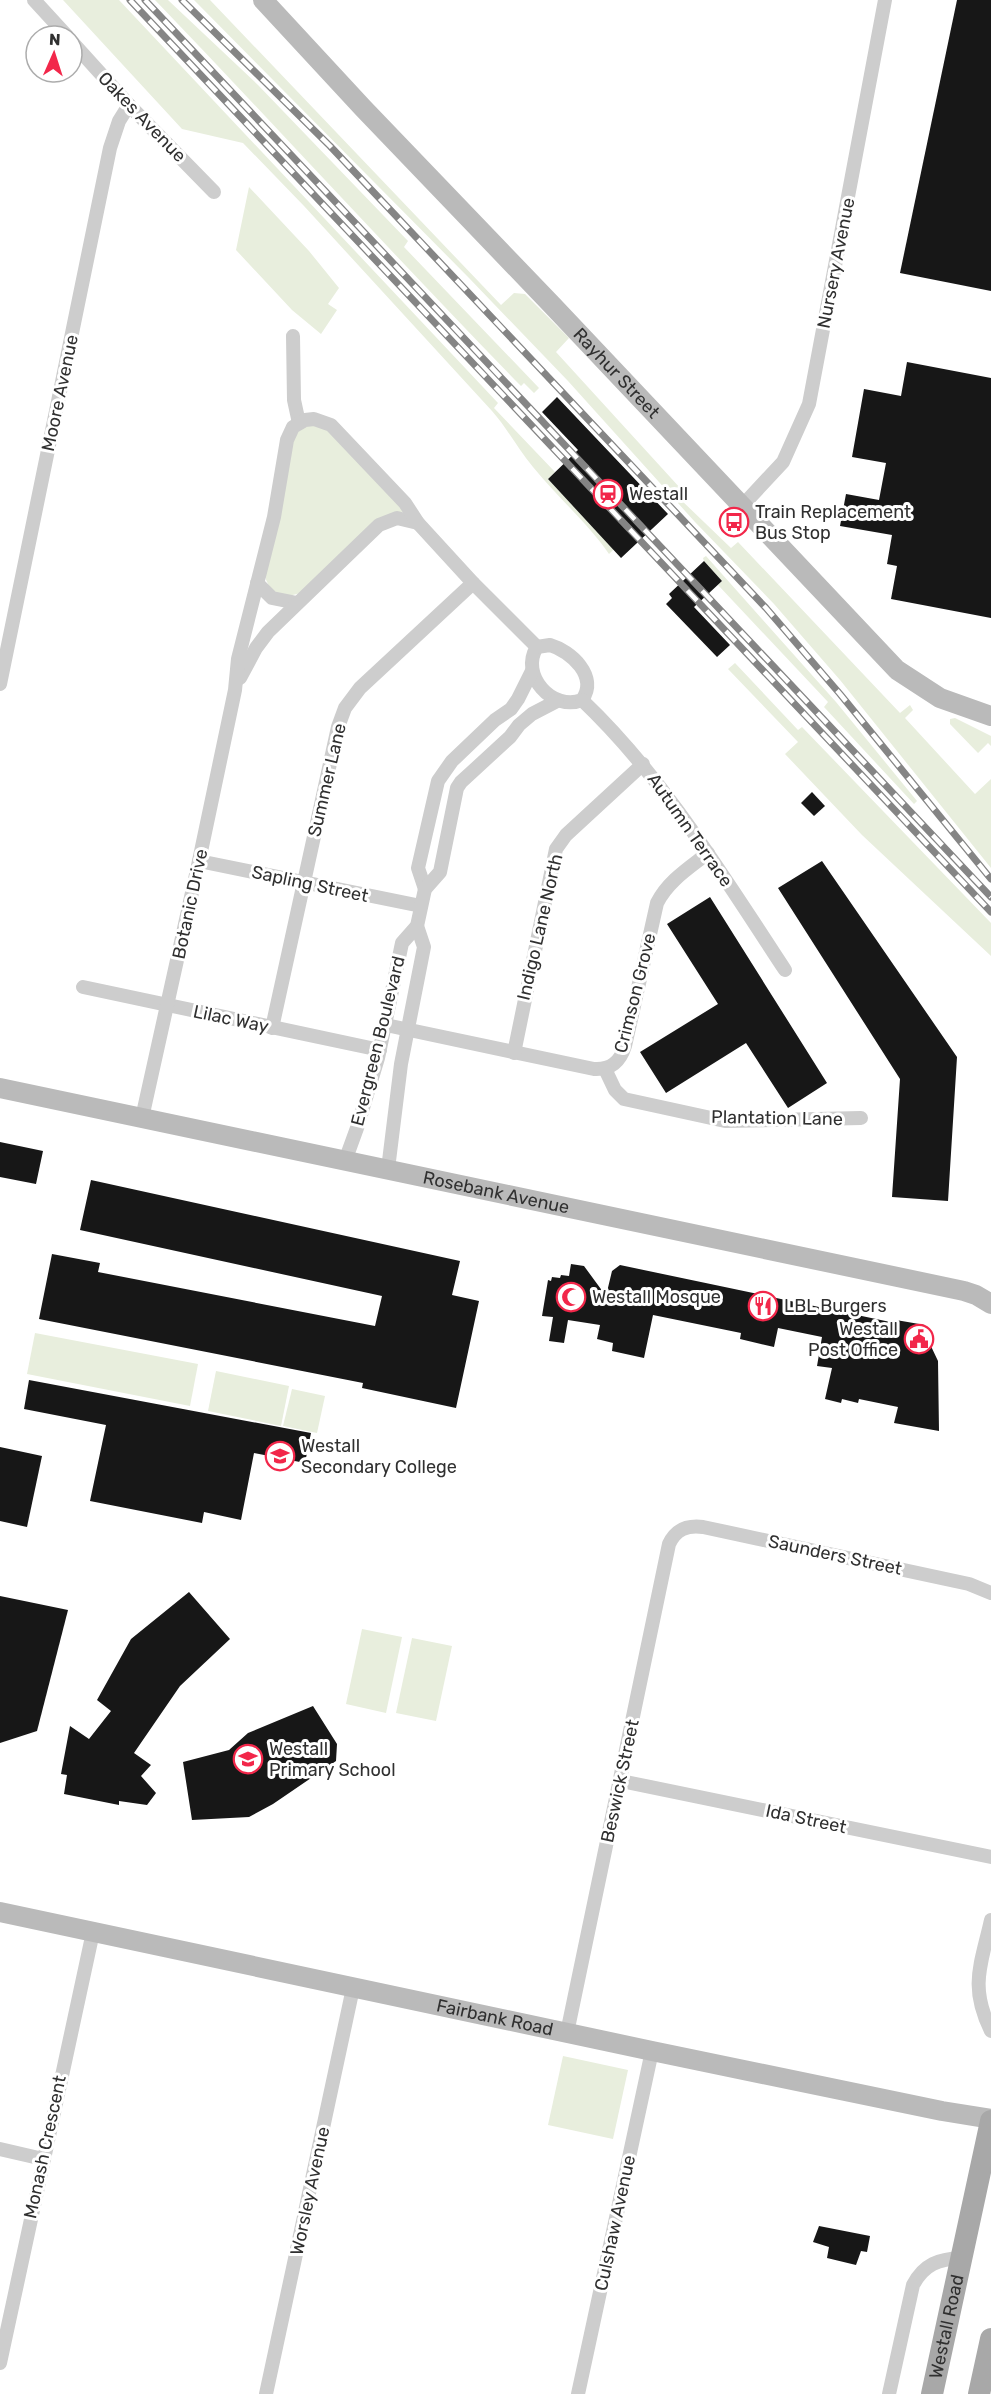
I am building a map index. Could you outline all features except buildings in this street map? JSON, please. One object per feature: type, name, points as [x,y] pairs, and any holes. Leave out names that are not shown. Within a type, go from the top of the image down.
[{"type":"main road","name":"Rayhur Street","points":[[263,0],[897,670],[940,698],[991,716]]},
{"type":"main road","name":"Rosebank Avenue","points":[[0,1088],[964,1291],[991,1303]]},
{"type":"main road","name":"Fairbank Road","points":[[0,1912],[652,2051],[991,2120]]},
{"type":"main road","name":"Westall Road","points":[[932,2394],[991,2120]]},
{"type":"main road","points":[[979,2394],[991,2339]]},
{"type":"street","points":[[34,0],[56,24]]},
{"type":"street","name":"Nursery Avenue","points":[[742,506],[783,462],[809,404],[885,0]]},
{"type":"street","name":"Oakes Avenue","points":[[84,55],[214,192]]},
{"type":"street","name":"Moore Avenue","points":[[0,684],[110,148],[119,121],[129,105]]},
{"type":"street","points":[[293,336],[294,400],[298,423],[314,419],[332,426],[405,503],[418,523],[473,583],[537,647]]},
{"type":"street","name":"Botanic Drive","points":[[142,1118],[235,690],[238,659],[274,517],[287,440],[289,432],[298,423]]},
{"type":"street","name":"Botanic Drive","points":[[235,690],[256,648],[297,603],[385,522],[397,518],[418,523]]},
{"type":"street","points":[[257,583],[272,598],[297,603]]},
{"type":"street","name":"Summer Lane","points":[[272,1028],[338,727],[345,708],[360,688],[473,583]]},
{"type":"street","points":[[550,645],[559,647],[576,660],[586,678],[587,686],[582,700],[568,704],[557,701],[543,691],[532,671],[532,655],[537,647],[550,645]]},
{"type":"street","name":"Evergreen Boulevard","points":[[425,890],[418,868],[438,782],[452,760],[495,720],[511,710],[532,671]]},
{"type":"street","name":"Autumn Terrace","points":[[582,700],[643,764],[708,853],[785,970]]},
{"type":"street","name":"Evergreen Boulevard","points":[[388,1170],[407,1029],[424,948],[417,926],[425,890],[440,872],[459,784],[510,737],[519,725],[532,714],[557,701]]},
{"type":"street","name":"Indigo Lane North","points":[[514,1053],[556,849],[566,835],[643,764]]},
{"type":"street","name":"Crimson Grove","points":[[386,1025],[514,1053],[594,1069],[605,1069],[618,1061],[625,1046],[657,903],[672,882],[708,853]]},
{"type":"street","name":"Sapling Street","points":[[199,861],[421,906]]},
{"type":"street","name":"Evergreen Boulevard","points":[[345,1161],[380,1050],[402,943],[417,926]]},
{"type":"street","name":"Lilac Way","points":[[83,987],[380,1050]]},
{"type":"street","name":"Plantation Lane","points":[[605,1069],[615,1090],[624,1099],[714,1119],[738,1121],[861,1119]]},
{"type":"street","name":"Saunders Street","points":[[678,1531],[690,1526],[703,1527],[969,1584],[987,1590]]},
{"type":"street","name":"Beswick Street","points":[[567,2033],[669,1544],[678,1531]]},
{"type":"street","name":"Ida Street","points":[[621,1780],[991,1857]]},
{"type":"street","points":[[991,1920],[977,1983],[982,2012],[991,2031]]},
{"type":"street","name":"Monash Crescent","points":[[0,2363],[93,1932]]},
{"type":"street","name":"Worsley Avenue","points":[[266,2394],[353,1988]]},
{"type":"street","name":"Culshaw Avenue","points":[[578,2394],[652,2051]]},
{"type":"street","points":[[0,2150],[43,2159]]},
{"type":"street","name":"Westall Road","points":[[889,2394],[913,2284],[933,2262],[961,2258]]},
{"type":"green space","points":[[63,0],[119,0],[498,403],[494,408],[555,472],[548,479],[614,549],[609,554],[533,467],[492,411],[304,206],[243,143],[182,129]]},
{"type":"green space","points":[[155,0],[168,0],[258,85],[408,241],[404,247],[539,388],[534,393],[524,383],[521,386]]},
{"type":"green space","points":[[194,0],[210,0],[501,305],[514,293],[525,294],[569,338],[556,352],[681,489],[678,497],[731,548],[738,542],[900,713],[910,705],[913,710],[905,718],[975,794],[991,779],[991,868],[840,680],[774,604],[695,522],[568,381]]},
{"type":"green space","points":[[249,187],[309,251],[339,288],[328,304],[337,310],[321,334],[292,310],[236,250]]},
{"type":"green space","points":[[307,425],[326,427],[404,511],[302,592],[284,595],[270,587],[265,576],[290,447],[296,432]]},
{"type":"green space","points":[[706,556],[836,702],[917,801],[914,804],[824,707],[828,702],[718,585],[722,581],[704,561],[703,558]]},
{"type":"green space","points":[[735,663],[798,730],[802,727],[991,923],[991,956],[862,835],[785,754],[798,742],[728,669]]},
{"type":"green space","points":[[955,718],[991,736],[991,746],[988,743],[978,753],[950,724],[950,719]]},
{"type":"green space","points":[[35,1333],[198,1364],[190,1406],[27,1374]]},
{"type":"green space","points":[[216,1371],[289,1386],[281,1426],[208,1411]]},
{"type":"green space","points":[[292,1389],[325,1396],[317,1433],[283,1426]]},
{"type":"green space","points":[[362,1629],[402,1637],[386,1713],[346,1704]]},
{"type":"green space","points":[[412,1638],[452,1646],[436,1721],[396,1713]]},
{"type":"green space","points":[[563,2056],[628,2070],[613,2139],[548,2125]]},
{"type":"railway","points":[[130,0],[991,912]]},
{"type":"railway","points":[[145,0],[991,897]]},
{"type":"railway","points":[[182,0],[330,146],[766,608],[840,694],[991,879]]},
{"type":"place","name":"Westall","points":[[608,494]]},
{"type":"place","name":"Train Replacement Bus Stop","points":[[734,522]]},
{"type":"place","name":"Westall Mosque","points":[[571,1297]]},
{"type":"place","name":"LBL Burgers","points":[[763,1306]]},
{"type":"place","name":"Westall Post Office","points":[[919,1339]]},
{"type":"place","name":"Westall Secondary College","points":[[280,1456]]},
{"type":"place","name":"Westall Primary School","points":[[248,1759]]}]
